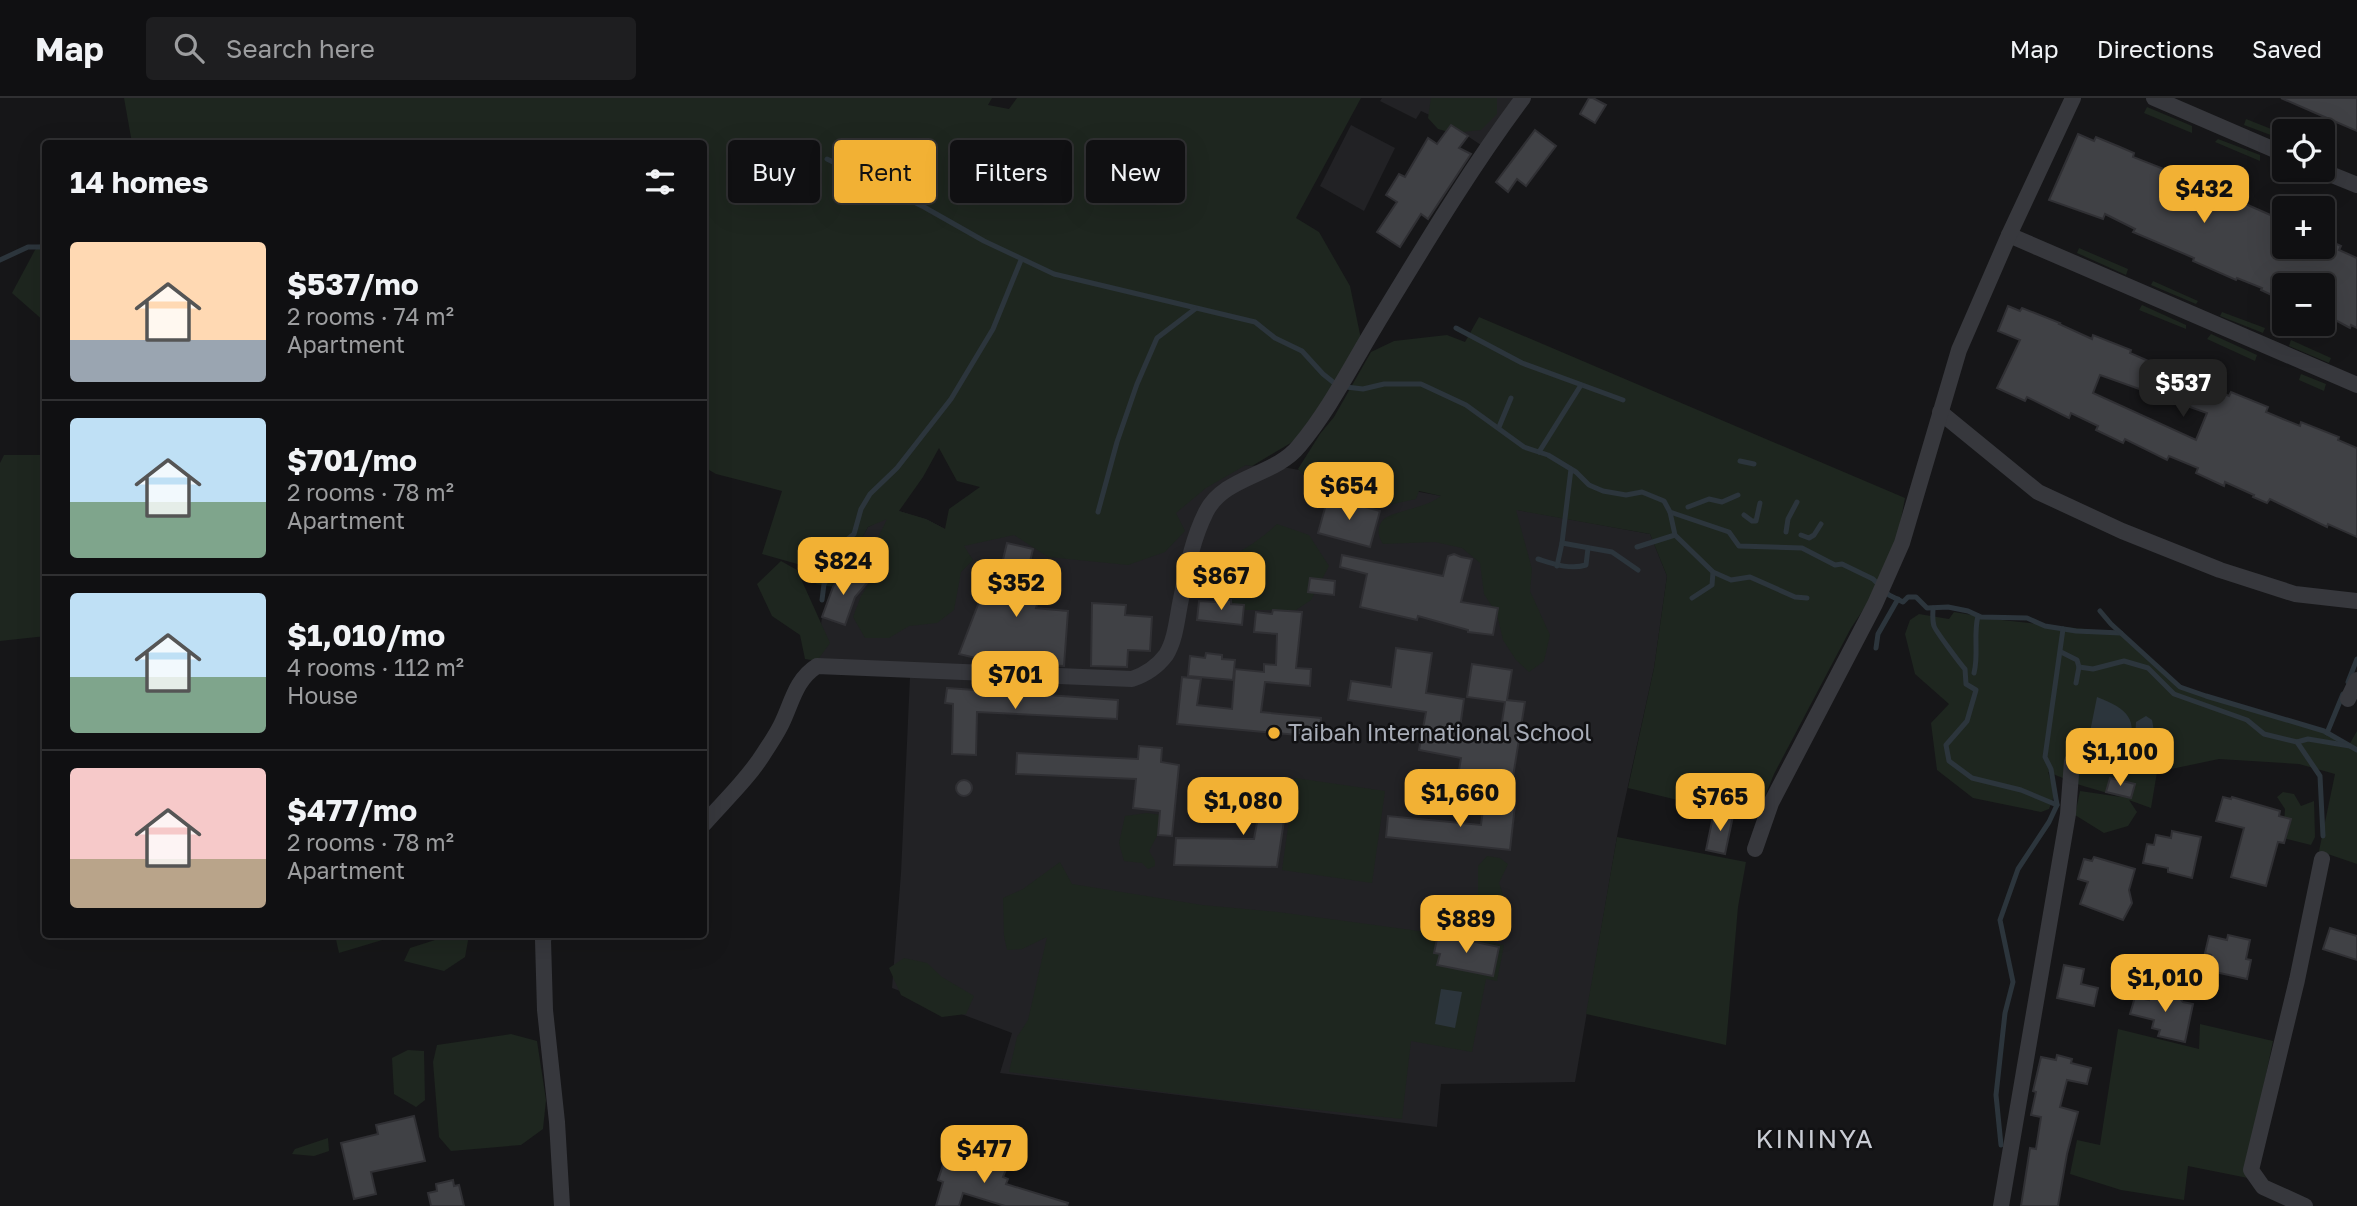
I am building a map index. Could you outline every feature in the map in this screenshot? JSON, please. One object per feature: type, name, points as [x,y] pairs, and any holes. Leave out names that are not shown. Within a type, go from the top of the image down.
[{"type":"street","points":[[707,821],[763,756],[805,673],[817,666],[1132,679],[1158,665],[1173,641],[1195,538],[1211,503],[1236,484],[1286,460],[1298,448],[1336,395],[1483,151],[1523,98]]},
{"type":"street","points":[[1755,849],[1771,803],[1875,604],[1902,543],[1959,350],[2073,98]]},
{"type":"street","points":[[2154,98],[2272,149]]},
{"type":"street","points":[[2335,176],[2357,186]]},
{"type":"street","points":[[2009,235],[2357,385]]},
{"type":"street","points":[[1940,412],[2038,492],[2122,531],[2220,570],[2295,594],[2357,601]]},
{"type":"street","points":[[2348,699],[2357,680]]},
{"type":"street","points":[[2001,1206],[2068,814],[2072,761]]},
{"type":"street","points":[[2305,1206],[2263,1187],[2251,1170],[2297,980],[2322,859]]},
{"type":"street","points":[[544,938],[545,1010],[557,1122],[562,1206]]},
{"type":"shaded area","points":[[124,98],[992,98],[988,105],[1009,109],[1017,98],[1361,98],[1296,218],[1319,232],[1350,286],[1361,339],[1328,394],[1294,441],[1252,466],[1246,465],[1206,488],[1176,513],[1185,531],[1165,552],[1128,565],[1048,557],[1014,535],[964,546],[973,560],[961,572],[954,610],[937,623],[909,626],[889,638],[865,638],[853,617],[861,596],[874,576],[873,548],[887,519],[868,527],[833,587],[816,584],[822,571],[762,554],[782,491],[716,474],[707,469],[707,140],[131,140]],"holes":[[[939,448],[957,481],[980,487],[949,509],[945,529],[926,519],[899,511]]]},
{"type":"shaded area","points":[[1382,98],[1516,98],[1481,145],[1451,125],[1421,111],[1416,119],[1380,101]]},
{"type":"shaded area","points":[[1431,98],[1497,98],[1497,114],[1481,130],[1452,133],[1438,129],[1428,118]]},
{"type":"shaded area","points":[[2147,107],[2192,126],[2192,133],[2144,113]]},
{"type":"shaded area","points":[[2246,119],[2272,129],[2272,136],[2244,125]]},
{"type":"shaded area","points":[[1351,125],[1395,148],[1364,211],[1320,186]]},
{"type":"shaded area","points":[[2218,139],[2260,155],[2260,161],[2215,142]]},
{"type":"shaded area","points":[[42,242],[42,319],[12,293]]},
{"type":"shaded area","points":[[2079,248],[2128,269],[2126,275],[2077,253]]},
{"type":"shaded area","points":[[2153,281],[2198,301],[2196,304],[2151,285]]},
{"type":"shaded area","points":[[2142,305],[2186,325],[2186,329],[2139,310]]},
{"type":"shaded area","points":[[2222,312],[2265,328],[2263,333],[2220,316]]},
{"type":"shaded area","points":[[1479,317],[1905,498],[1898,535],[1873,595],[1851,628],[1774,774],[1756,819],[1628,788],[1654,668],[1667,576],[1650,534],[1516,510],[1532,569],[1530,591],[1550,635],[1544,661],[1529,672],[1516,660],[1503,640],[1497,614],[1484,594],[1480,563],[1462,548],[1435,542],[1383,544],[1381,541],[1379,528],[1384,519],[1427,504],[1441,496],[1419,491],[1416,499],[1384,506],[1308,479],[1298,469],[1334,417],[1371,352],[1394,341],[1447,335],[1465,342]]},
{"type":"shaded area","points":[[2211,334],[2257,355],[2255,361],[2207,339]]},
{"type":"shaded area","points":[[2291,340],[2331,358],[2329,363],[2289,346]]},
{"type":"shaded area","points":[[2301,374],[2326,384],[2324,391],[2299,380]]},
{"type":"shaded area","points":[[4,455],[42,455],[42,636],[0,641],[0,463]]},
{"type":"shaded area","name":"Taibah International School","points":[[1246,465],[1288,468],[1650,534],[1667,576],[1654,668],[1618,831],[1575,1082],[1441,1084],[1437,1127],[1000,1073],[1012,1033],[892,988],[901,873],[910,677],[831,672],[817,656],[822,617],[868,527],[899,511],[928,520],[945,529]]},
{"type":"shaded area","points":[[1277,524],[1309,535],[1329,566],[1311,600],[1296,610],[1246,610],[1213,592],[1205,582],[1215,563],[1248,546]]},
{"type":"shaded area","points":[[781,561],[797,570],[830,643],[817,661],[805,659],[800,635],[772,616],[757,584]]},
{"type":"shaded area","points":[[1954,612],[2121,633],[2180,687],[2327,733],[2349,745],[2357,731],[2357,864],[2319,851],[2335,774],[2299,764],[2219,759],[2157,772],[2151,808],[2129,800],[2137,812],[2128,826],[2104,833],[2075,815],[2080,791],[2121,797],[2048,772],[2055,794],[2049,809],[2041,812],[1973,798],[1937,770],[1931,723],[1949,704],[1915,674],[1905,634],[1910,620],[1919,614],[1949,619]]},
{"type":"shaded area","points":[[2097,697],[2116,706],[2128,717],[2132,731],[2127,752],[2118,756],[2088,742]]},
{"type":"shaded area","points":[[2146,716],[2152,720],[2154,740],[2148,759],[2141,760],[2134,752],[2136,722]]},
{"type":"shaded area","points":[[1295,778],[1385,791],[1372,883],[1282,870]]},
{"type":"shaded area","points":[[2283,792],[2294,794],[2301,806],[2314,801],[2315,837],[2311,845],[2283,838],[2285,809],[2277,797]]},
{"type":"shaded area","points":[[1147,813],[1162,815],[1165,821],[1149,851],[1155,866],[1148,869],[1142,863],[1124,861],[1119,843],[1125,816]]},
{"type":"shaded area","points":[[1617,837],[1746,862],[1738,907],[1726,1045],[1586,1014]]},
{"type":"shaded area","points":[[1487,856],[1500,858],[1508,864],[1499,883],[1506,907],[1506,922],[1493,943],[1504,945],[1497,981],[1486,979],[1472,1052],[1411,1041],[1402,1119],[1225,1100],[1009,1072],[1017,1037],[1028,1020],[1047,937],[1022,949],[1007,950],[1003,898],[1023,889],[1060,862],[1072,884],[1202,905],[1278,912],[1456,936],[1453,932],[1458,919],[1478,899],[1478,866]]},
{"type":"shaded area","points":[[336,938],[389,938],[339,953]]},
{"type":"shaded area","points":[[468,938],[465,957],[444,971],[404,961],[410,948],[435,940]]},
{"type":"shaded area","points":[[904,958],[927,963],[942,977],[974,996],[966,1014],[942,1017],[901,995],[889,968]]},
{"type":"shaded area","points":[[1441,989],[1462,992],[1455,1028],[1435,1024]]},
{"type":"shaded area","points":[[2200,1024],[2273,1041],[2246,1171],[2248,1178],[2188,1166],[2184,1200],[2121,1190],[2070,1174],[2077,1140],[2100,1145],[2118,1029],[2199,1049]]},
{"type":"shaded area","points":[[511,1034],[537,1041],[546,1100],[543,1129],[521,1145],[451,1151],[439,1137],[433,1062],[437,1045]]},
{"type":"shaded area","points":[[408,1050],[424,1051],[425,1100],[416,1107],[394,1094],[392,1058]]},
{"type":"shaded area","points":[[328,1138],[329,1151],[314,1156],[292,1154],[295,1149]]},
{"type":"building","points":[[1589,98],[1606,105],[1595,123],[1580,114]]},
{"type":"building","points":[[2281,98],[2357,98],[2357,131],[2335,121],[2335,119]]},
{"type":"building","points":[[1451,125],[1468,136],[1459,148],[1471,154],[1428,219],[1421,214],[1400,247],[1377,232],[1397,202],[1386,195],[1399,174],[1405,177],[1428,138],[1437,144]]},
{"type":"building","points":[[1535,130],[1556,146],[1526,186],[1517,179],[1508,192],[1496,182]]},
{"type":"building","points":[[2078,134],[2094,141],[2096,137],[2134,153],[2133,157],[2272,216],[2272,259],[2335,259],[2335,243],[2341,246],[2339,250],[2357,258],[2357,328],[2351,325],[2350,328],[2335,320],[2335,273],[2272,273],[2272,295],[2261,290],[2262,288],[2237,278],[2236,280],[2193,261],[2194,258],[2133,232],[2135,229],[2105,214],[2103,219],[2049,200]]},
{"type":"building","points":[[2008,306],[2020,311],[2022,308],[2092,339],[2093,335],[2131,350],[2130,353],[2162,367],[2163,363],[2201,378],[2199,383],[2229,396],[2231,392],[2268,407],[2266,412],[2300,426],[2301,422],[2339,437],[2338,440],[2357,448],[2357,537],[2328,524],[2327,527],[2270,499],[2267,503],[2225,482],[2224,486],[2196,473],[2198,468],[2169,456],[2167,460],[2125,439],[2123,443],[2096,430],[2098,426],[2071,413],[2069,418],[2027,397],[2025,401],[1997,388],[2020,340],[1998,331]],"holes":[[[2100,375],[2207,413],[2196,440],[2093,393]]]},
{"type":"building","points":[[1328,497],[1380,511],[1370,547],[1318,533]]},
{"type":"building","points":[[1007,543],[1033,549],[1025,583],[1042,589],[1036,608],[1068,611],[1064,666],[997,663],[959,654],[989,576],[999,576]]},
{"type":"building","points":[[1454,554],[1472,559],[1461,602],[1498,608],[1493,635],[1468,632],[1418,616],[1417,620],[1360,607],[1367,574],[1340,567],[1342,555],[1443,576],[1448,556]]},
{"type":"building","points":[[846,568],[868,582],[855,597],[845,625],[822,617],[833,587]]},
{"type":"building","points":[[1310,578],[1335,581],[1334,595],[1308,592]]},
{"type":"building","points":[[1215,598],[1244,605],[1242,625],[1197,620],[1199,601],[1215,602]]},
{"type":"building","points":[[1092,603],[1126,605],[1125,615],[1152,617],[1150,651],[1128,650],[1127,667],[1091,666]]},
{"type":"building","points":[[1273,610],[1302,612],[1296,668],[1311,669],[1310,686],[1265,682],[1261,712],[1321,718],[1320,737],[1177,724],[1182,677],[1201,679],[1197,705],[1232,709],[1235,669],[1264,672],[1264,664],[1276,665],[1277,634],[1254,632],[1256,612],[1272,614]]},
{"type":"building","points":[[1396,648],[1432,653],[1426,693],[1464,699],[1459,735],[1499,741],[1505,702],[1467,697],[1472,664],[1512,670],[1507,700],[1525,702],[1513,777],[1459,770],[1461,758],[1419,750],[1426,712],[1348,700],[1351,681],[1391,687]]},
{"type":"building","points":[[1206,653],[1235,660],[1233,680],[1188,676],[1190,656],[1205,658]]},
{"type":"building","points":[[947,688],[1118,700],[1117,719],[977,712],[976,755],[952,754],[953,704],[945,703]]},
{"type":"building","points":[[1139,746],[1162,748],[1161,762],[1179,765],[1172,836],[1158,835],[1160,811],[1133,808],[1136,779],[1016,774],[1017,753],[1138,759]]},
{"type":"building","points":[[2110,778],[2135,784],[2131,798],[2106,792]]},
{"type":"building","points":[[1265,779],[1290,781],[1277,867],[1174,865],[1176,838],[1254,839]]},
{"type":"building","points":[[964,780],[970,782],[970,794],[964,796],[958,794],[956,788],[958,782]]},
{"type":"building","points":[[2223,797],[2232,797],[2280,811],[2279,816],[2291,819],[2284,843],[2278,842],[2266,886],[2231,877],[2244,828],[2216,821]]},
{"type":"building","points":[[1484,801],[1515,805],[1510,850],[1386,837],[1388,816],[1481,825]]},
{"type":"building","points":[[1714,812],[1733,816],[1725,854],[1706,850]]},
{"type":"building","points":[[2172,831],[2201,837],[2192,878],[2168,872],[2168,868],[2143,863],[2147,844],[2154,845],[2156,835],[2171,838]]},
{"type":"building","points":[[2094,857],[2135,869],[2129,890],[2132,903],[2123,920],[2080,904],[2088,882],[2078,879],[2084,859],[2092,861]]},
{"type":"building","points":[[2330,928],[2357,936],[2357,960],[2323,949]]},
{"type":"building","points":[[1438,934],[1499,947],[1493,976],[1437,965],[1440,954],[1434,953]]},
{"type":"building","points":[[2228,935],[2250,940],[2246,959],[2251,960],[2247,979],[2215,972],[2217,964],[2209,962],[2211,955],[2205,953],[2209,936],[2227,940]]},
{"type":"building","points":[[2064,965],[2084,969],[2081,984],[2098,988],[2094,1006],[2057,998]]},
{"type":"building","points":[[2160,989],[2166,998],[2175,992],[2183,1002],[2193,1004],[2185,1042],[2158,1036],[2160,1030],[2152,1028],[2154,1020],[2130,1014],[2135,997],[2149,1000],[2151,992]]},
{"type":"building","points":[[2057,1055],[2072,1059],[2071,1063],[2091,1068],[2087,1084],[2067,1080],[2060,1107],[2078,1112],[2058,1206],[2021,1206],[2030,1148],[2036,1149],[2041,1117],[2031,1115],[2036,1092],[2033,1091],[2041,1057],[2056,1060]]},
{"type":"building","points":[[414,1116],[425,1161],[371,1172],[376,1194],[354,1199],[341,1143],[378,1134],[376,1125]]},
{"type":"building","points":[[955,1154],[1007,1167],[1003,1177],[1008,1179],[1006,1184],[1068,1203],[1067,1206],[1005,1206],[963,1193],[959,1206],[936,1206],[943,1182],[938,1180],[945,1159]]},
{"type":"building","points":[[453,1180],[454,1186],[459,1185],[464,1206],[431,1206],[428,1193],[437,1191],[436,1184]]},
{"type":"waterway","points":[[827,159],[924,207],[984,241],[1054,274],[1255,322],[1275,338],[1302,351],[1338,386],[1363,389],[1384,384],[1421,384],[1466,405],[1524,447],[1548,455],[1576,472],[1589,485],[1603,491],[1626,495],[1642,492],[1664,501],[1670,512],[1729,532],[1739,546],[1802,548],[1835,565],[1842,564],[1873,579],[1889,595],[1903,602],[1908,597],[1916,597],[1927,608],[1948,607],[1981,617],[2027,618],[2045,626],[2076,631],[2121,633]]},
{"type":"waterway","points":[[0,260],[28,247],[42,247]]},
{"type":"waterway","points":[[822,600],[824,584],[836,567],[838,547],[854,534],[861,509],[870,494],[897,468],[951,399],[993,329],[1021,260]]},
{"type":"waterway","points":[[1098,512],[1117,442],[1137,384],[1157,338],[1195,309]]},
{"type":"waterway","points":[[1456,328],[1522,363],[1623,400]]},
{"type":"waterway","points":[[1539,452],[1581,385]]},
{"type":"waterway","points":[[1499,427],[1511,398]]},
{"type":"waterway","points":[[1740,461],[1754,464]]},
{"type":"waterway","points":[[1557,566],[1571,469]]},
{"type":"waterway","points":[[1688,507],[1709,499],[1722,502],[1738,495]]},
{"type":"waterway","points":[[1786,532],[1788,519],[1797,502]]},
{"type":"waterway","points":[[1744,515],[1756,521],[1760,503]]},
{"type":"waterway","points":[[1670,512],[1675,535],[1713,572],[1712,585],[1692,598]]},
{"type":"waterway","points":[[1801,535],[1809,538],[1821,524]]},
{"type":"waterway","points":[[1637,547],[1675,535]]},
{"type":"waterway","points":[[1562,543],[1612,552],[1638,570]]},
{"type":"waterway","points":[[1538,559],[1562,566],[1586,565],[1588,548]]},
{"type":"waterway","points":[[1713,572],[1731,580],[1750,577],[1795,597],[1807,598]]},
{"type":"waterway","points":[[1876,648],[1878,634],[1898,599]]},
{"type":"waterway","points":[[1933,608],[1935,629],[1965,669],[1966,684],[1976,690],[1967,721],[1946,745],[1949,761],[1972,778],[2021,790],[2057,805]]},
{"type":"waterway","points":[[2100,611],[2180,687],[2324,731],[2357,750]]},
{"type":"waterway","points":[[1974,673],[1978,616]]},
{"type":"waterway","points":[[2001,1145],[1996,1095],[2005,1013],[2013,982],[2000,920],[2018,869],[2057,805],[2051,769],[2045,757],[2063,629]]},
{"type":"waterway","points":[[2061,652],[2077,660],[2079,667],[2093,669],[2124,661],[2148,668],[2174,694],[2247,720],[2264,734],[2297,742],[2308,739],[2350,746]]},
{"type":"waterway","points":[[2348,682],[2357,659]]},
{"type":"waterway","points":[[2076,683],[2079,667]]},
{"type":"waterway","points":[[2327,733],[2343,694]]},
{"type":"waterway","points":[[2297,742],[2320,776],[2323,836]]},
{"type":"place","name":"Taibah International School","points":[[1274,733]]},
{"type":"district","name":"KININYA","points":[[1815,1139]]}]
